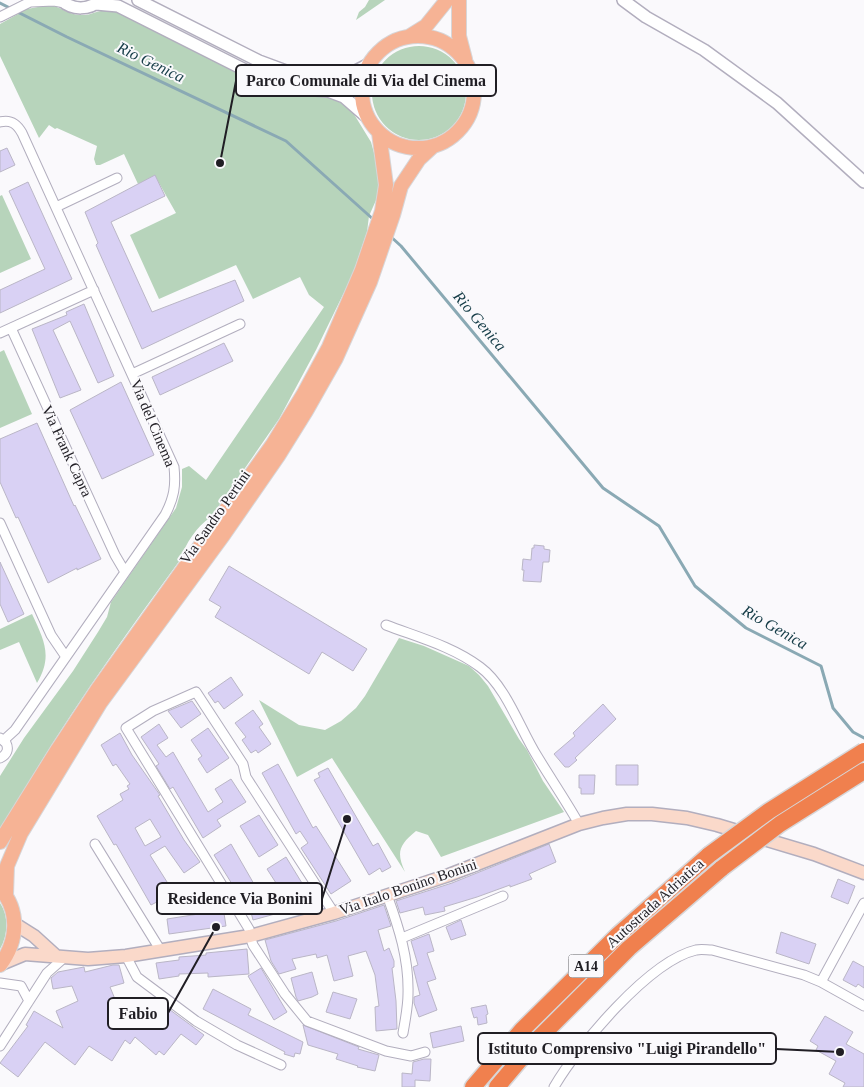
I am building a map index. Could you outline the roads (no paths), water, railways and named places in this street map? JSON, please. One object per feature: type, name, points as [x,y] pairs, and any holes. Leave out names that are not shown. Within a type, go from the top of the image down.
[{"type":"highway","name":"Autostrada Adriatica","points":[[473,1087],[522,1030],[618,935],[709,855],[769,811],[864,751]]},
{"type":"highway","name":"Autostrada Adriatica","points":[[497,1087],[535,1042],[629,948],[722,868],[780,824],[864,772]]},
{"type":"main road","points":[[447,0],[426,26],[409,36],[393,41],[380,51],[369,64],[362,82],[362,100],[368,118],[379,134],[392,143],[408,149],[432,147],[455,136],[466,124],[473,108],[475,92],[472,75],[465,60],[459,36],[459,0]]},
{"type":"main road","points":[[409,36],[425,36],[440,40],[454,48],[465,60]]},
{"type":"main road","name":"Via Sandro Pertini","points":[[379,134],[386,185],[387,213]]},
{"type":"main road","name":"Via Sandro Pertini","points":[[3,892],[7,866],[22,833],[100,703],[224,534],[306,412],[336,358],[354,320],[387,213],[401,186],[419,159],[432,147]]},
{"type":"main road","name":"Via Sandro Pertini","points":[[0,842],[97,690],[273,444],[329,347],[376,248]]},
{"type":"main road","name":"Via Italo Bonino Bonini","points":[[0,964],[25,954],[88,959],[126,956],[250,936],[334,913],[449,875],[579,824],[627,814],[652,814],[687,818],[717,825],[814,854],[864,873]]},
{"type":"main road","points":[[0,964],[9,952],[14,939],[15,924],[13,909],[3,892]]},
{"type":"main road","points":[[15,924],[60,956]]},
{"type":"street","points":[[138,0],[259,61],[286,71],[335,78],[348,75],[369,64]]},
{"type":"street","points":[[623,0],[646,17],[704,50],[778,103],[864,182]]},
{"type":"street","points":[[2,16],[32,1],[63,2],[81,8],[99,2],[118,6],[255,75],[283,85],[328,91],[344,97],[368,118]]},
{"type":"street","name":"Via del Cinema","points":[[0,122],[11,122],[18,126],[174,467],[176,486],[172,501],[165,514],[15,730],[2,739],[8,749],[5,755],[0,758]]},
{"type":"street","points":[[56,207],[117,178]]},
{"type":"street","points":[[0,333],[94,290]]},
{"type":"street","points":[[132,374],[240,324]]},
{"type":"street","name":"Via Frank Capra","points":[[11,328],[115,555],[125,572]]},
{"type":"street","points":[[0,523],[51,635],[66,657]]},
{"type":"street","points":[[386,625],[443,647],[481,668],[495,683],[508,703],[537,757],[562,794],[579,824]]},
{"type":"street","points":[[334,913],[246,777],[243,764],[196,692],[153,711],[126,728],[249,929],[253,945],[285,994],[308,1021],[386,1051],[411,1056],[425,1052]]},
{"type":"street","points":[[95,844],[161,951]]},
{"type":"street","points":[[388,895],[402,938],[407,962],[408,996],[403,1033]]},
{"type":"street","points":[[402,938],[503,896]]},
{"type":"street","points":[[821,982],[864,903]]},
{"type":"street","points":[[554,1087],[586,1042],[617,1004],[662,967],[682,955],[698,949],[712,950],[804,975],[821,982],[864,1006]]},
{"type":"street","points":[[0,1046],[60,956]]},
{"type":"street","points":[[126,956],[137,978],[196,1021],[237,1045],[281,1065]]},
{"type":"street","points":[[0,983],[21,986],[29,1001]]},
{"type":"waterway","name":"Rio Genica","points":[[0,3],[67,37],[286,141],[374,220]]},
{"type":"waterway","name":"Rio Genica","points":[[389,235],[401,246],[603,488],[659,526],[695,586],[746,628],[821,666],[833,708],[853,732],[864,738]]},
{"type":"place","name":"Parco Comunale di Via del Cinema","points":[[220,163]]},
{"type":"place","name":"Residence Via Bonini","points":[[347,819]]},
{"type":"place","name":"Fabio","points":[[216,927]]},
{"type":"place","name":"Istituto Comprensivo \"Luigi Pirandello\"","points":[[840,1052]]}]
